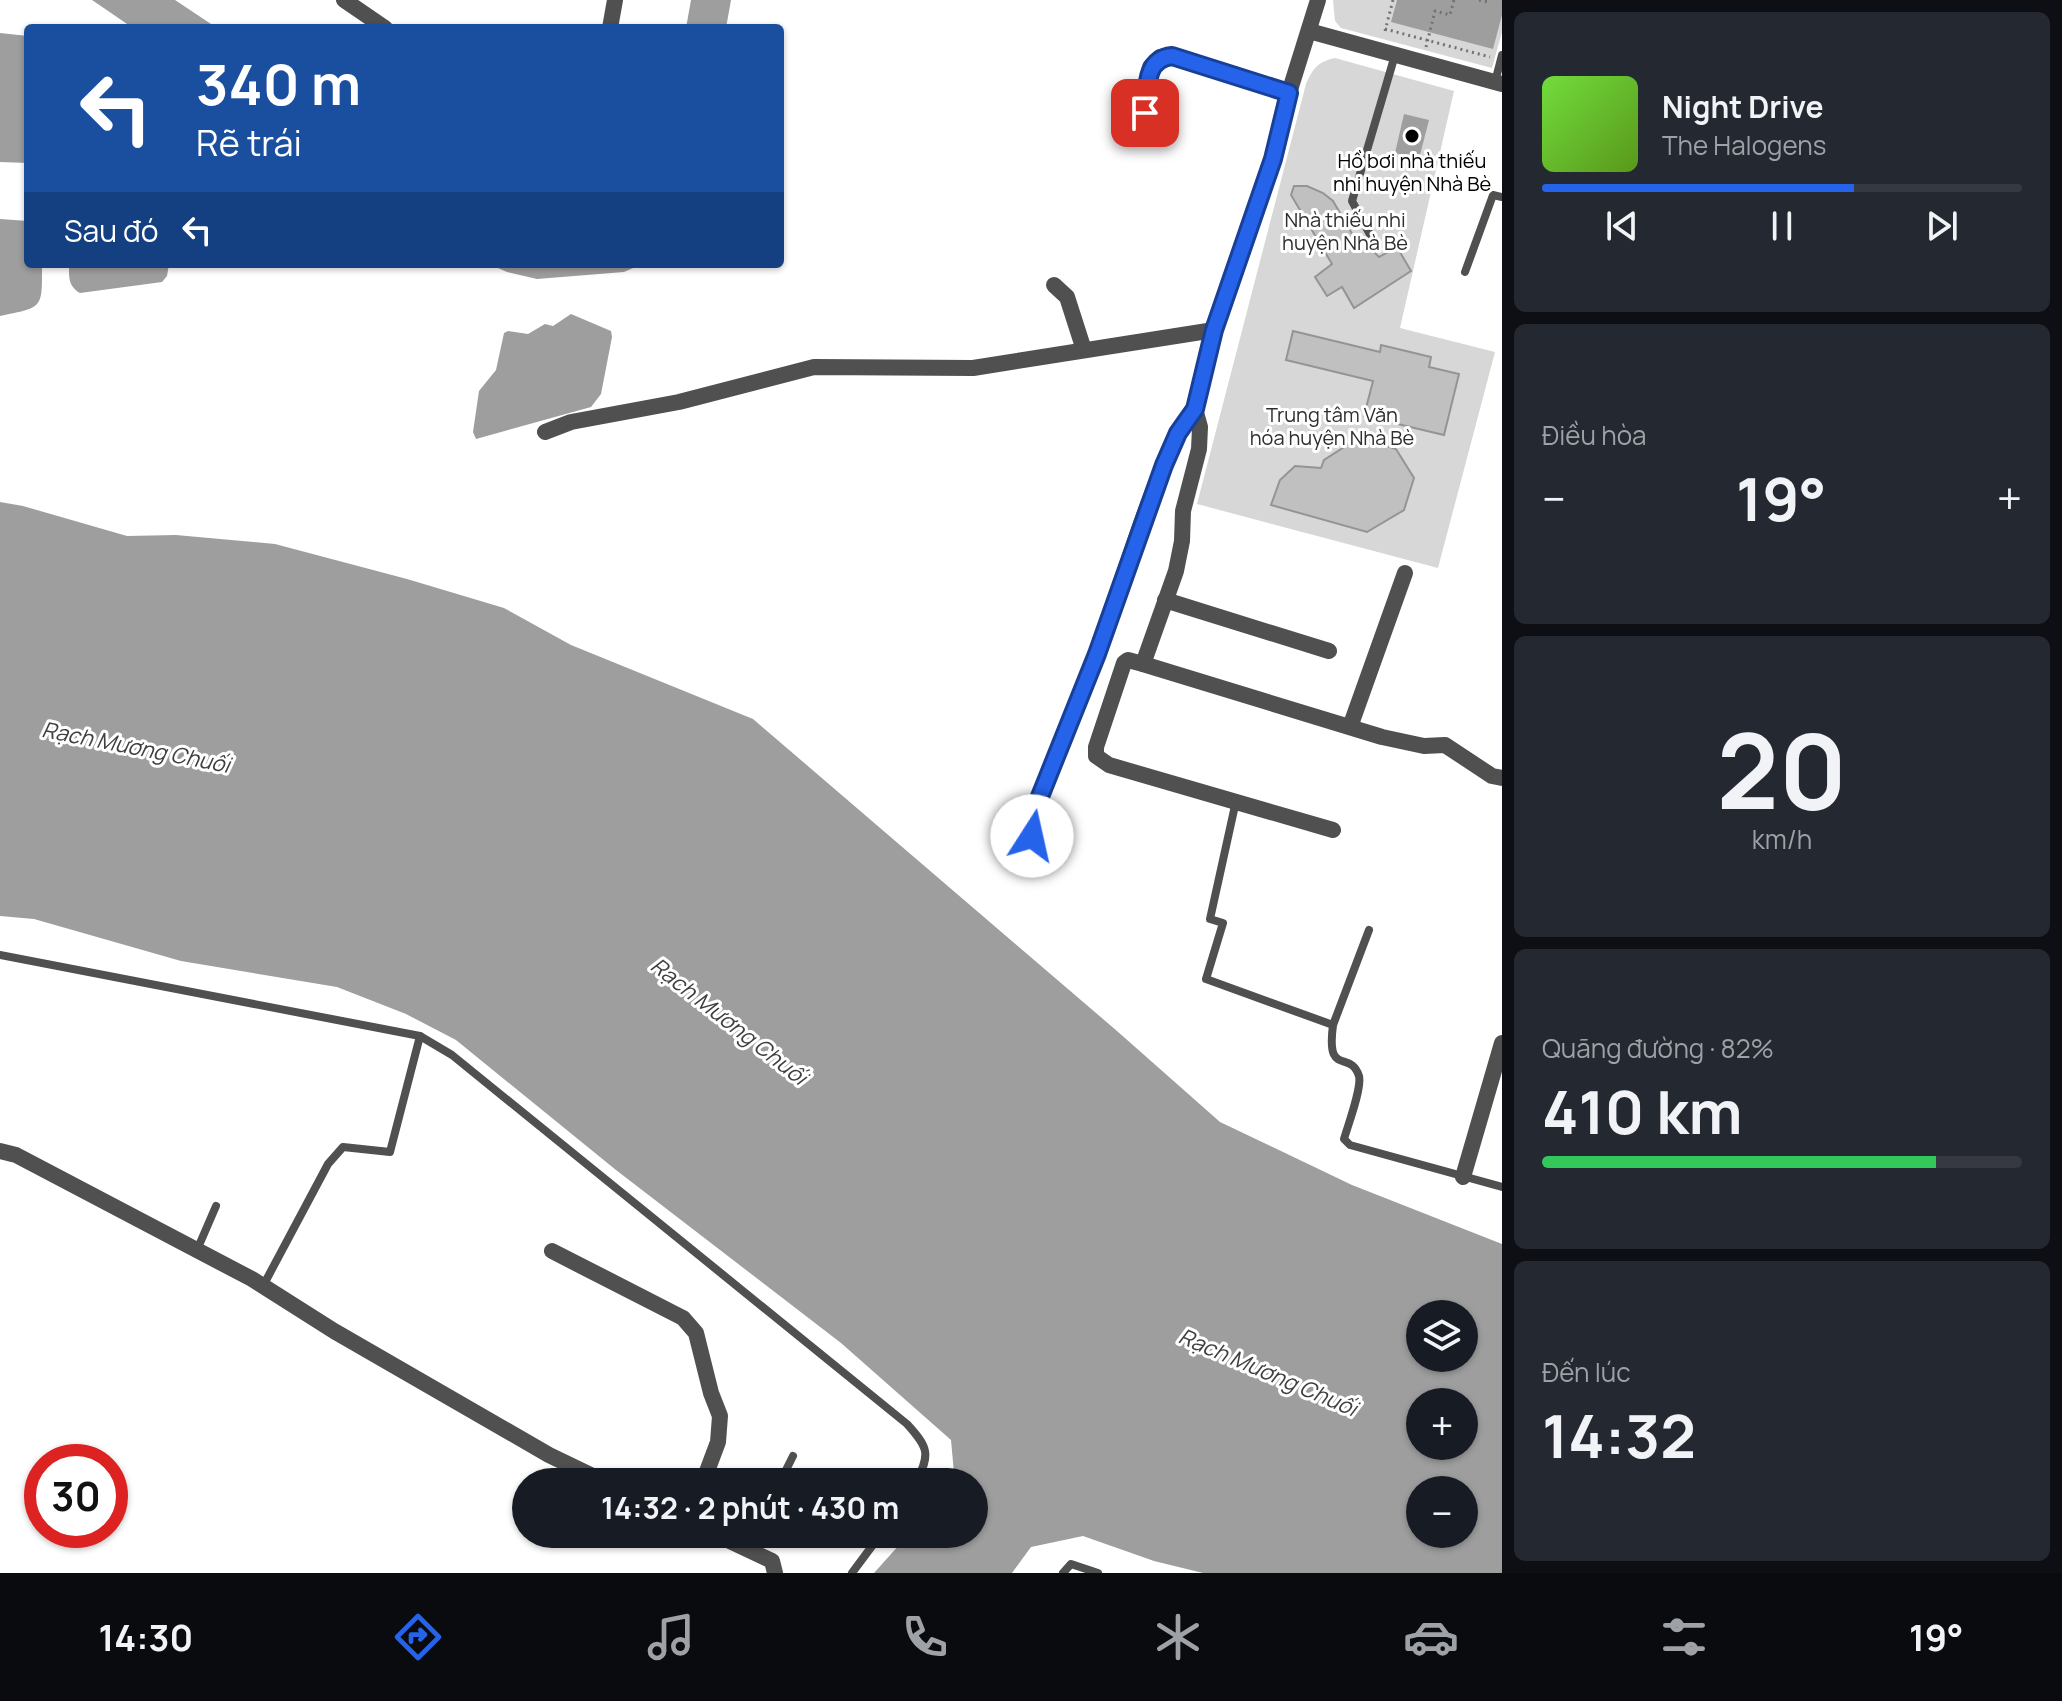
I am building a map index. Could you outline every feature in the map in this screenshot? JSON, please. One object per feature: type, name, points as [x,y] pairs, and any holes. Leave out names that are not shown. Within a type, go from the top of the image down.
[{"type":"street","points":[[344,0],[379,24]]},
{"type":"street","points":[[611,24],[615,0]]},
{"type":"street","points":[[1039,854],[1032,836],[1033,814],[1097,654],[1164,465],[1178,433],[1195,409],[1214,330],[1273,159],[1289,93],[1318,0]]},
{"type":"street","points":[[1309,31],[1498,83]]},
{"type":"street","points":[[1145,113],[1150,67],[1160,57],[1172,56],[1289,93]]},
{"type":"street","points":[[1054,285],[1067,297],[1084,350]]},
{"type":"street","points":[[545,432],[571,422],[679,402],[814,367],[973,368],[1214,330]]},
{"type":"street","points":[[1143,664],[1176,571],[1182,541],[1183,511],[1199,449],[1200,427],[1195,409]]},
{"type":"street","points":[[1350,727],[1405,573]]},
{"type":"street","points":[[1165,600],[1329,651]]},
{"type":"street","points":[[1333,830],[1109,765],[1096,756],[1096,747],[1124,663],[1128,660],[1143,664],[1350,727],[1424,746],[1445,745],[1492,776],[1502,778]]},
{"type":"street","points":[[1463,1177],[1502,1043]]},
{"type":"street","points":[[0,1151],[16,1155],[263,1286],[522,1440],[577,1468]]},
{"type":"street","points":[[552,1251],[683,1318],[696,1333],[720,1416],[718,1442],[708,1468]]},
{"type":"street","points":[[744,1548],[772,1561],[775,1573]]},
{"type":"lane","points":[[1374,242],[1352,201],[1387,53]]},
{"type":"lane","points":[[1498,83],[1501,57]]},
{"type":"lane","points":[[1465,272],[1497,196]]},
{"type":"lane","points":[[1236,801],[1210,919],[1223,923],[1206,979],[1333,1025]]},
{"type":"lane","points":[[1369,930],[1333,1025],[1330,1048],[1334,1058],[1355,1069],[1360,1079],[1344,1139],[1350,1145],[1502,1187]]},
{"type":"lane","points":[[0,955],[420,1036],[452,1055],[907,1424],[923,1441],[927,1455],[922,1468]]},
{"type":"lane","points":[[263,1286],[328,1164],[343,1147],[390,1152],[420,1036]]},
{"type":"lane","points":[[197,1251],[216,1206]]},
{"type":"lane","points":[[787,1468],[793,1456]]},
{"type":"lane","points":[[852,1573],[871,1548]]},
{"type":"lane","points":[[1063,1573],[1071,1564],[1098,1573]]},
{"type":"path","points":[[1387,53],[1385,29],[1393,0]]},
{"type":"path","points":[[1427,41],[1435,11],[1450,15],[1454,0]]},
{"type":"path","points":[[1479,0],[1488,0]]},
{"type":"path","points":[[1385,29],[1501,57]]},
{"type":"green space","points":[[1333,0],[1502,0],[1502,32],[1492,68],[1341,28],[1335,21]]},
{"type":"green space","name":"Trung tâm Văn hóa huyện Nhà Bè","points":[[1335,58],[1454,91],[1400,328],[1495,352],[1438,568],[1197,504],[1306,84],[1317,66]]},
{"type":"water","points":[[92,0],[175,0],[211,24],[127,24]]},
{"type":"water","points":[[691,0],[731,0],[727,24],[687,24]]},
{"type":"water","points":[[1397,0],[1502,0],[1502,15],[1493,49],[1391,22]]},
{"type":"water","points":[[0,33],[24,36],[24,163],[0,162]]},
{"type":"water","name":"Hồ bơi nhà thiếu nhi huyện Nhà Bè","points":[[1404,114],[1429,120],[1419,159],[1395,153]]},
{"type":"water","points":[[0,219],[24,221],[24,268],[42,268],[40,298],[33,307],[0,316]]},
{"type":"water","points":[[69,268],[168,268],[162,282],[80,293],[69,277]]},
{"type":"water","points":[[498,268],[633,268],[624,272],[537,279]]},
{"type":"water","points":[[571,314],[611,331],[601,394],[591,407],[476,439],[473,432],[479,391],[496,370],[504,333],[528,334],[545,324],[553,326]]},
{"type":"water","name":"Rạch Mương Chuối","points":[[0,502],[127,536],[176,535],[275,544],[504,608],[571,645],[753,719],[1220,1122],[1352,1185],[1502,1244],[1502,1573],[1203,1573],[1154,1561],[1083,1536],[1031,1547],[1012,1573],[874,1573],[896,1548],[988,1548],[988,1468],[954,1468],[951,1440],[841,1343],[616,1170],[456,1040],[406,1014],[337,987],[181,961],[34,919],[0,916]]},
{"type":"building","points":[[1294,186],[1307,186],[1333,201],[1362,251],[1369,247],[1379,257],[1397,247],[1411,271],[1354,308],[1342,287],[1327,296],[1315,277],[1332,264],[1291,195]]},
{"type":"building","points":[[1293,331],[1380,352],[1381,345],[1431,357],[1429,367],[1459,374],[1444,435],[1364,416],[1373,381],[1286,360]]},
{"type":"building","name":"Trung tâm Văn hóa huyện Nhà Bè","points":[[1360,437],[1396,449],[1414,478],[1404,510],[1367,532],[1271,505],[1280,480],[1295,466],[1321,468],[1324,460]]},
{"type":"place","name":"Hồ bơi nhà thiếu nhi huyện Nhà Bè","points":[[1412,136]]},
{"type":"route","points":[[1032,836],[1033,814],[1097,654],[1164,465],[1178,433],[1195,409],[1214,330],[1273,159],[1289,93],[1172,56],[1160,57],[1150,67],[1145,113]]},
{"type":"park label","name":"Nhà thiếu nhi huyện Nhà Bè","points":[[1345,230]]}]
